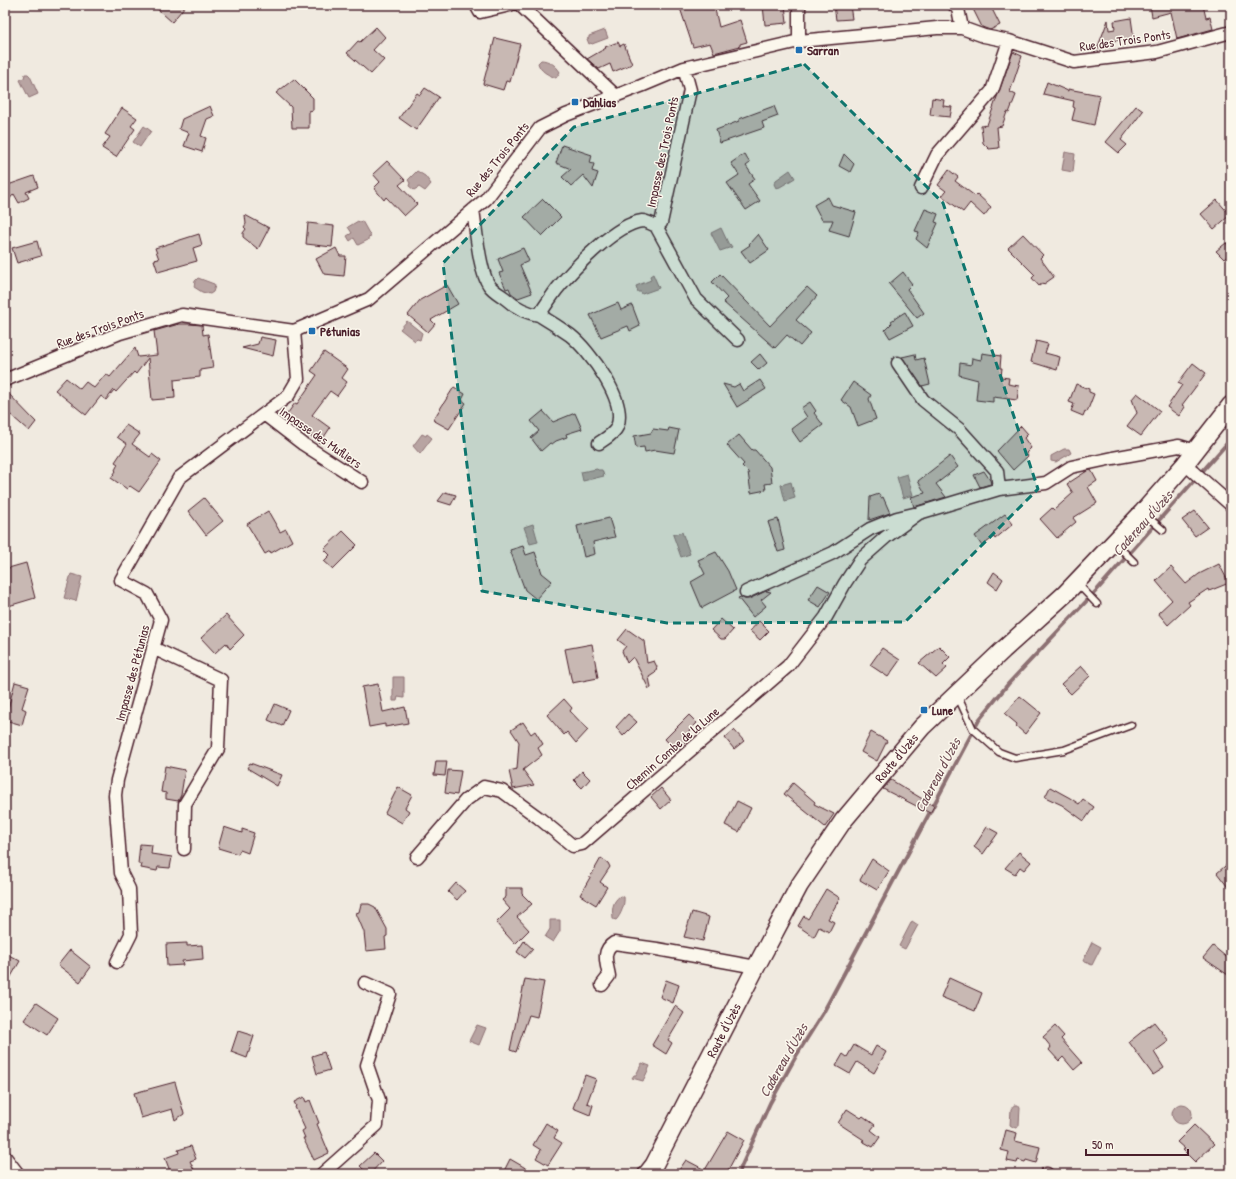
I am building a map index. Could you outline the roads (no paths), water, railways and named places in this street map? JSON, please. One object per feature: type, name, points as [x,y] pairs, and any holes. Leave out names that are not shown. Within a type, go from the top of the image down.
[{"type":"main road","name":"Route d'Uzès","points":[[647,1174],[654,1165],[799,886],[843,821],[922,727],[1065,594],[1080,586],[1145,515],[1191,461],[1231,406]]},
{"type":"street","points":[[476,5],[480,12],[510,5]]},
{"type":"street","points":[[520,5],[616,96]]},
{"type":"street","points":[[798,41],[799,5]]},
{"type":"street","points":[[954,5],[958,9],[962,28]]},
{"type":"street","name":"Rue des Trois Ponts","points":[[5,380],[120,333],[182,315],[294,331],[369,299],[486,199],[540,128],[566,115],[684,68],[798,41],[937,28],[962,28],[984,36],[1009,41],[1074,62],[1157,52],[1231,32]]},
{"type":"street","points":[[921,188],[937,155],[992,91],[1009,41]]},
{"type":"street","name":"Impasse des Trois Ponts","points":[[539,315],[557,289],[598,247],[618,231],[630,224],[644,221],[656,226],[661,223],[690,90],[684,68]]},
{"type":"street","points":[[473,210],[480,254],[485,276],[490,286],[510,303],[530,313],[539,315],[571,336],[596,362],[611,388],[619,409],[617,426],[608,437],[599,443]]},
{"type":"street","points":[[656,226],[696,300],[738,340]]},
{"type":"street","name":"Impasse des Pétunias","points":[[118,962],[131,934],[129,889],[121,873],[115,795],[116,780],[161,620],[147,594],[121,580],[179,478],[288,396],[298,379],[294,331]]},
{"type":"street","points":[[898,363],[923,400],[960,430],[997,471],[998,489]]},
{"type":"street","name":"Impasse des Mufliers","points":[[264,414],[303,444],[362,482]]},
{"type":"street","name":"Chemin Combe de la Lune","points":[[746,592],[833,553],[870,529],[896,518],[919,513],[998,489],[1046,483],[1071,468],[1113,458],[1179,446],[1191,461]]},
{"type":"street","points":[[1191,461],[1205,482],[1231,505]]},
{"type":"street","name":"Chemin Combe de la Lune","points":[[417,857],[466,800],[484,787],[502,791],[539,818],[573,846],[582,844],[788,666],[826,617],[860,560],[886,536],[919,513]]},
{"type":"street","points":[[153,648],[221,680],[218,749],[185,804],[184,849]]},
{"type":"street","points":[[602,985],[608,976],[606,953],[608,947],[614,943],[657,949],[756,967]]},
{"type":"street","points":[[322,1174],[377,1125],[379,1100],[367,1065],[390,994],[365,983]]},
{"type":"street","points":[[5,1157],[18,1174]]},
{"type":"lane","points":[[1145,515],[1163,530]]},
{"type":"lane","points":[[1117,546],[1134,562]]},
{"type":"lane","points":[[1080,586],[1097,604]]},
{"type":"lane","points":[[957,694],[972,729],[980,738],[999,752],[1015,758],[1064,750],[1131,725]]},
{"type":"waterway","name":"Cadereau d'Uzès","points":[[738,1174],[770,1103],[796,1056],[823,1013],[979,720],[1009,683],[1097,590],[1231,439]]},
{"type":"place","name":"Sarran","points":[[799,50]]},
{"type":"place","name":"Dahlias","points":[[575,102]]},
{"type":"place","name":"Pétunias","points":[[312,331]]},
{"type":"place","name":"Lune","points":[[924,710]]}]
